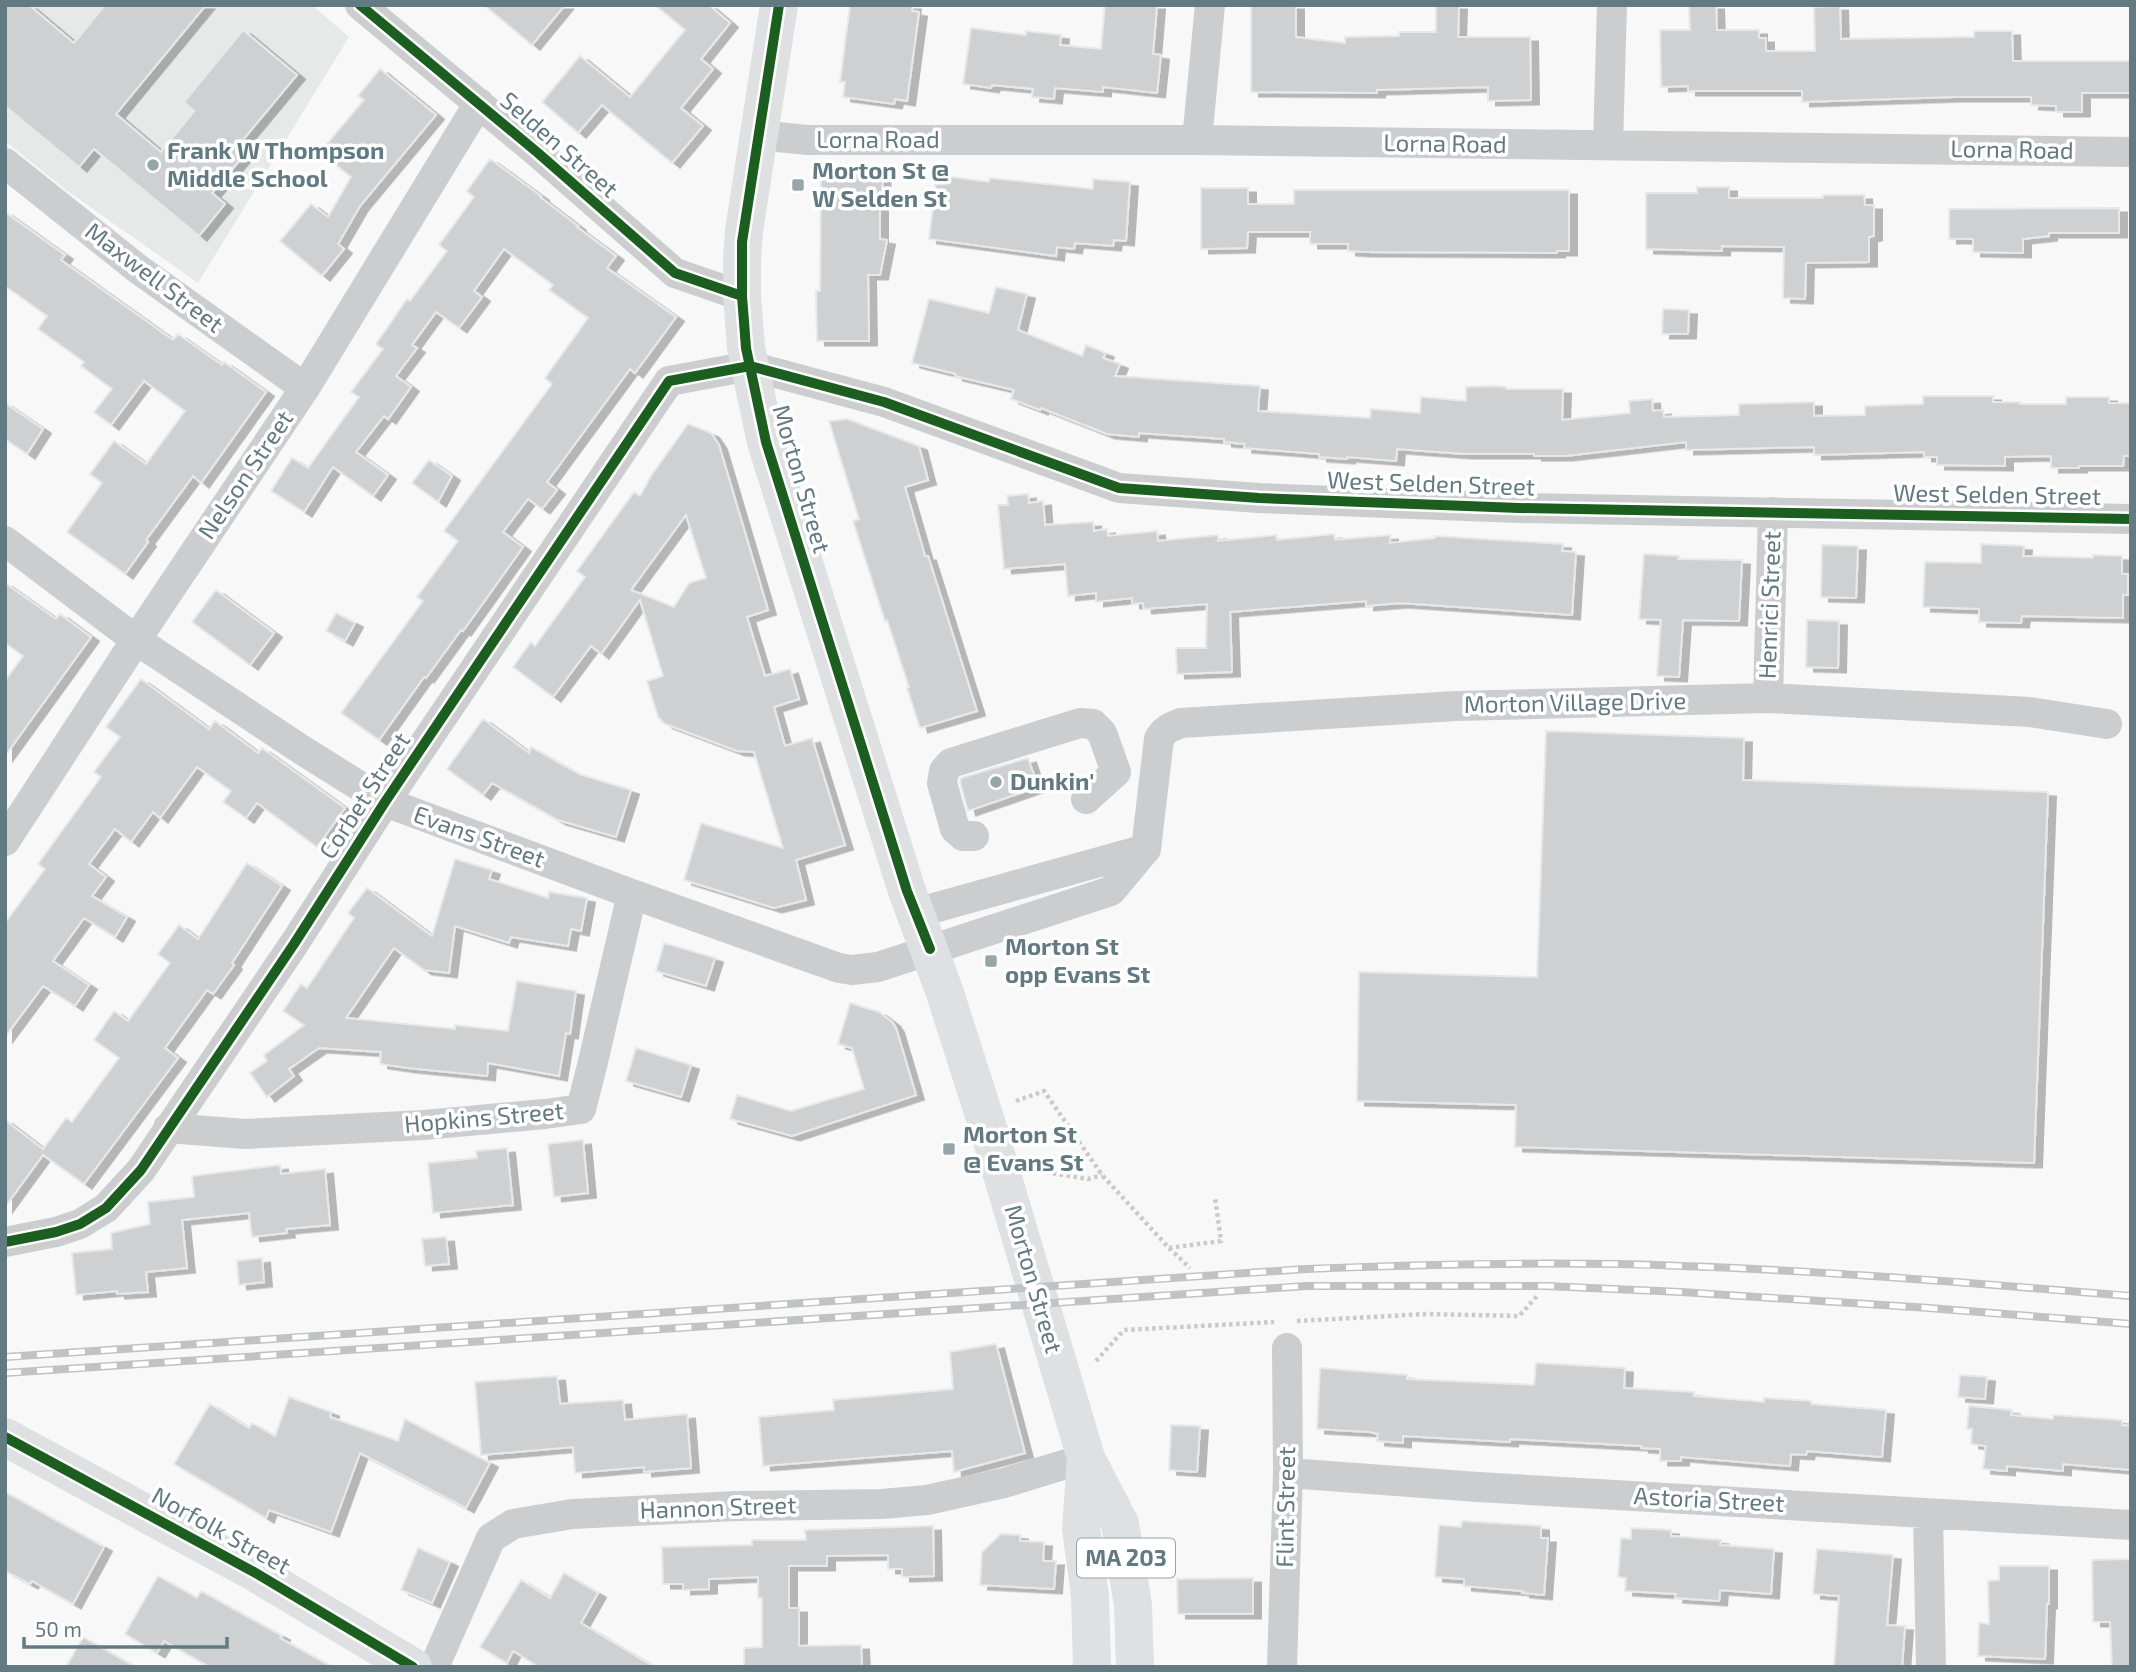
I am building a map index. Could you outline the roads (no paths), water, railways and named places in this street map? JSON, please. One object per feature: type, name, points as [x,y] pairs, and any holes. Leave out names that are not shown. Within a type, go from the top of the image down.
[{"type":"main road","name":"Morton Street","points":[[779,5],[742,242],[741,296],[750,366],[766,442],[907,891],[930,950],[990,1134],[1086,1458],[1120,1524],[1133,1605],[1135,1667]]},
{"type":"main road","name":"Norfolk Street","points":[[12,1441],[254,1572],[410,1665]]},
{"type":"main road","name":"Morton Street","points":[[1086,1458],[1081,1529],[1090,1596],[1092,1667]]},
{"type":"street","name":"Selden Street","points":[[360,5],[538,153],[675,273],[741,296]]},
{"type":"street","points":[[1197,140],[1210,5]]},
{"type":"street","points":[[1608,145],[1612,5]]},
{"type":"street","name":"Nelson Street","points":[[5,841],[305,388],[479,103]]},
{"type":"street","name":"Lorna Road","points":[[759,135],[807,141],[1197,140],[2131,152]]},
{"type":"street","name":"Maxwell Street","points":[[5,163],[138,269],[305,388]]},
{"type":"street","name":"West Selden Street","points":[[750,366],[884,402],[1119,488],[1259,498],[1518,508],[2131,519]]},
{"type":"street","name":"Corbet Street","points":[[5,1241],[55,1232],[80,1224],[106,1208],[141,1170],[669,381],[750,366]]},
{"type":"street","name":"Henrici Street","points":[[1768,698],[1773,512]]},
{"type":"street","name":"Evans Street","points":[[5,541],[136,640],[385,802],[839,968],[867,969],[930,950]]},
{"type":"street","name":"Morton Village Drive","points":[[1146,849],[1159,739],[1168,727],[1181,723],[1456,706],[1768,698],[2030,712],[2107,724]]},
{"type":"street","points":[[974,836],[963,836],[956,829],[942,783],[944,771],[951,763],[1080,723],[1093,724],[1102,733],[1116,772],[1086,799]]},
{"type":"street","points":[[916,913],[1146,849]]},
{"type":"street","points":[[930,950],[1111,891],[1146,849]]},
{"type":"street","name":"Hopkins Street","points":[[168,1128],[246,1134],[424,1125],[581,1109],[632,894]]},
{"type":"street","name":"Flint Street","points":[[1282,1667],[1288,1473],[1284,1330]]},
{"type":"street","name":"Hannon Street","points":[[410,1665],[491,1538],[513,1524],[572,1514],[737,1506],[881,1504],[926,1500],[1004,1483],[1086,1458]]},
{"type":"street","name":"Astoria Street","points":[[1288,1473],[2131,1525]]},
{"type":"street","points":[[1928,1514],[1931,1667]]},
{"type":"railway","points":[[5,1357],[1306,1269],[1400,1266],[1635,1264],[1738,1268],[2131,1296]]},
{"type":"railway","points":[[5,1373],[1306,1286],[1546,1286],[1681,1292],[2131,1324]]},
{"type":"place","name":"Frank W Thompson Middle School","points":[[153,165]]},
{"type":"place","name":"Morton St @ W Selden St","points":[[798,185]]},
{"type":"place","name":"Dunkin'","points":[[996,782]]},
{"type":"place","name":"Morton St opp Evans St","points":[[991,961]]},
{"type":"place","name":"Morton St @ Evans St","points":[[949,1149]]}]
